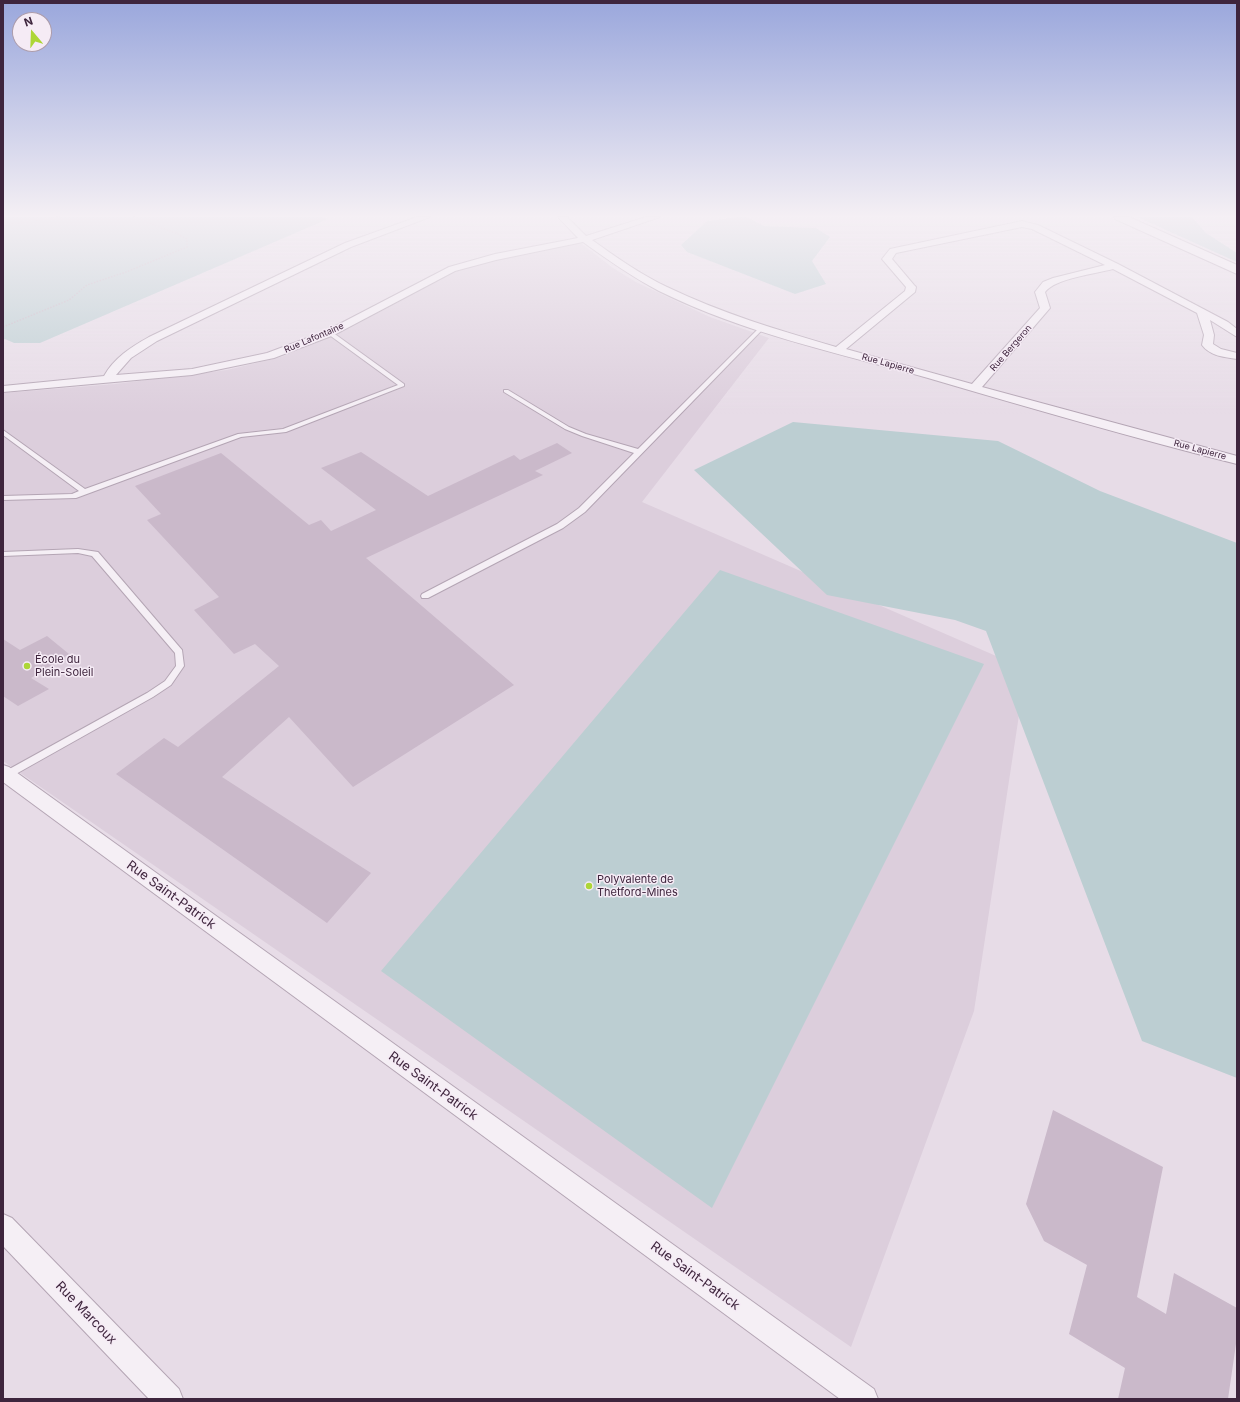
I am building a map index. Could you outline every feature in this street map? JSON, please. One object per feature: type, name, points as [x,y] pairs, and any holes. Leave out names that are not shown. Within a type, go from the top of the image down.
[{"type":"street","points":[[108,380],[122,359],[135,348],[270,282]]},
{"type":"street","name":"Rue Lafontaine","points":[[3,389],[192,372],[270,356],[330,333],[426,282]]},
{"type":"street","name":"Rue Lapierre","points":[[651,282],[698,305],[762,327],[839,350],[1237,460]]},
{"type":"street","points":[[839,350],[910,292],[912,287],[908,282]]},
{"type":"street","name":"Rue Bergeron","points":[[975,388],[1045,308],[1040,292],[1046,284],[1050,282]]},
{"type":"street","points":[[1147,282],[1224,324],[1237,334]]},
{"type":"street","points":[[1202,313],[1209,335],[1207,345],[1217,352],[1237,356]]},
{"type":"street","name":"Rue Saint-Patrick","points":[[4,775],[864,1399]]},
{"type":"street","name":"Rue Marcoux","points":[[3,1227],[169,1399]]},
{"type":"lane","points":[[425,596],[560,526],[582,510],[762,327]]},
{"type":"lane","points":[[3,498],[73,496],[240,435],[284,430],[402,385],[330,333]]},
{"type":"lane","points":[[506,391],[567,428],[584,435],[639,452]]},
{"type":"lane","points":[[3,432],[84,492]]},
{"type":"lane","points":[[3,554],[78,551],[95,554],[179,652],[180,666],[168,683],[150,695],[4,775]]},
{"type":"path","points":[[3,327],[69,300],[87,285],[95,282]]},
{"type":"shaded area","points":[[3,282],[181,282],[40,343],[14,343],[5,339],[3,340]]},
{"type":"shaded area","name":"Polyvalente de Thetford-Mines","points":[[434,282],[637,282],[710,317],[769,338],[642,502],[1026,669],[974,1011],[851,1347],[3,761],[3,393],[115,384],[227,370],[281,357],[346,330]]},
{"type":"shaded area","points":[[765,282],[825,282],[826,284],[795,294]]},
{"type":"shaded area","points":[[793,422],[998,441],[1100,491],[1237,543],[1237,1078],[1142,1041],[986,631],[955,620],[827,595],[694,470]]},
{"type":"shaded area","points":[[720,570],[984,664],[712,1208],[381,971]]},
{"type":"building","points":[[557,443],[572,453],[535,471],[543,475],[366,558],[514,685],[353,787],[289,717],[222,777],[371,873],[327,923],[116,774],[164,738],[178,747],[279,666],[255,644],[234,654],[194,610],[219,597],[147,520],[161,514],[135,486],[221,453],[309,525],[321,520],[331,531],[376,510],[321,468],[361,452],[428,496],[514,455],[520,460]]},
{"type":"building","name":"École du Plein-Soleil","points":[[47,636],[69,654],[31,678],[49,689],[18,706],[3,696],[3,639],[20,650]]},
{"type":"building","points":[[1053,1110],[1163,1167],[1137,1297],[1166,1314],[1174,1273],[1237,1308],[1237,1337],[1228,1399],[1118,1399],[1125,1368],[1069,1334],[1087,1265],[1044,1241],[1026,1204]]},
{"type":"place","name":"École du Plein-Soleil","points":[[27,666]]},
{"type":"place","name":"Polyvalente de Thetford-Mines","points":[[589,886]]}]
